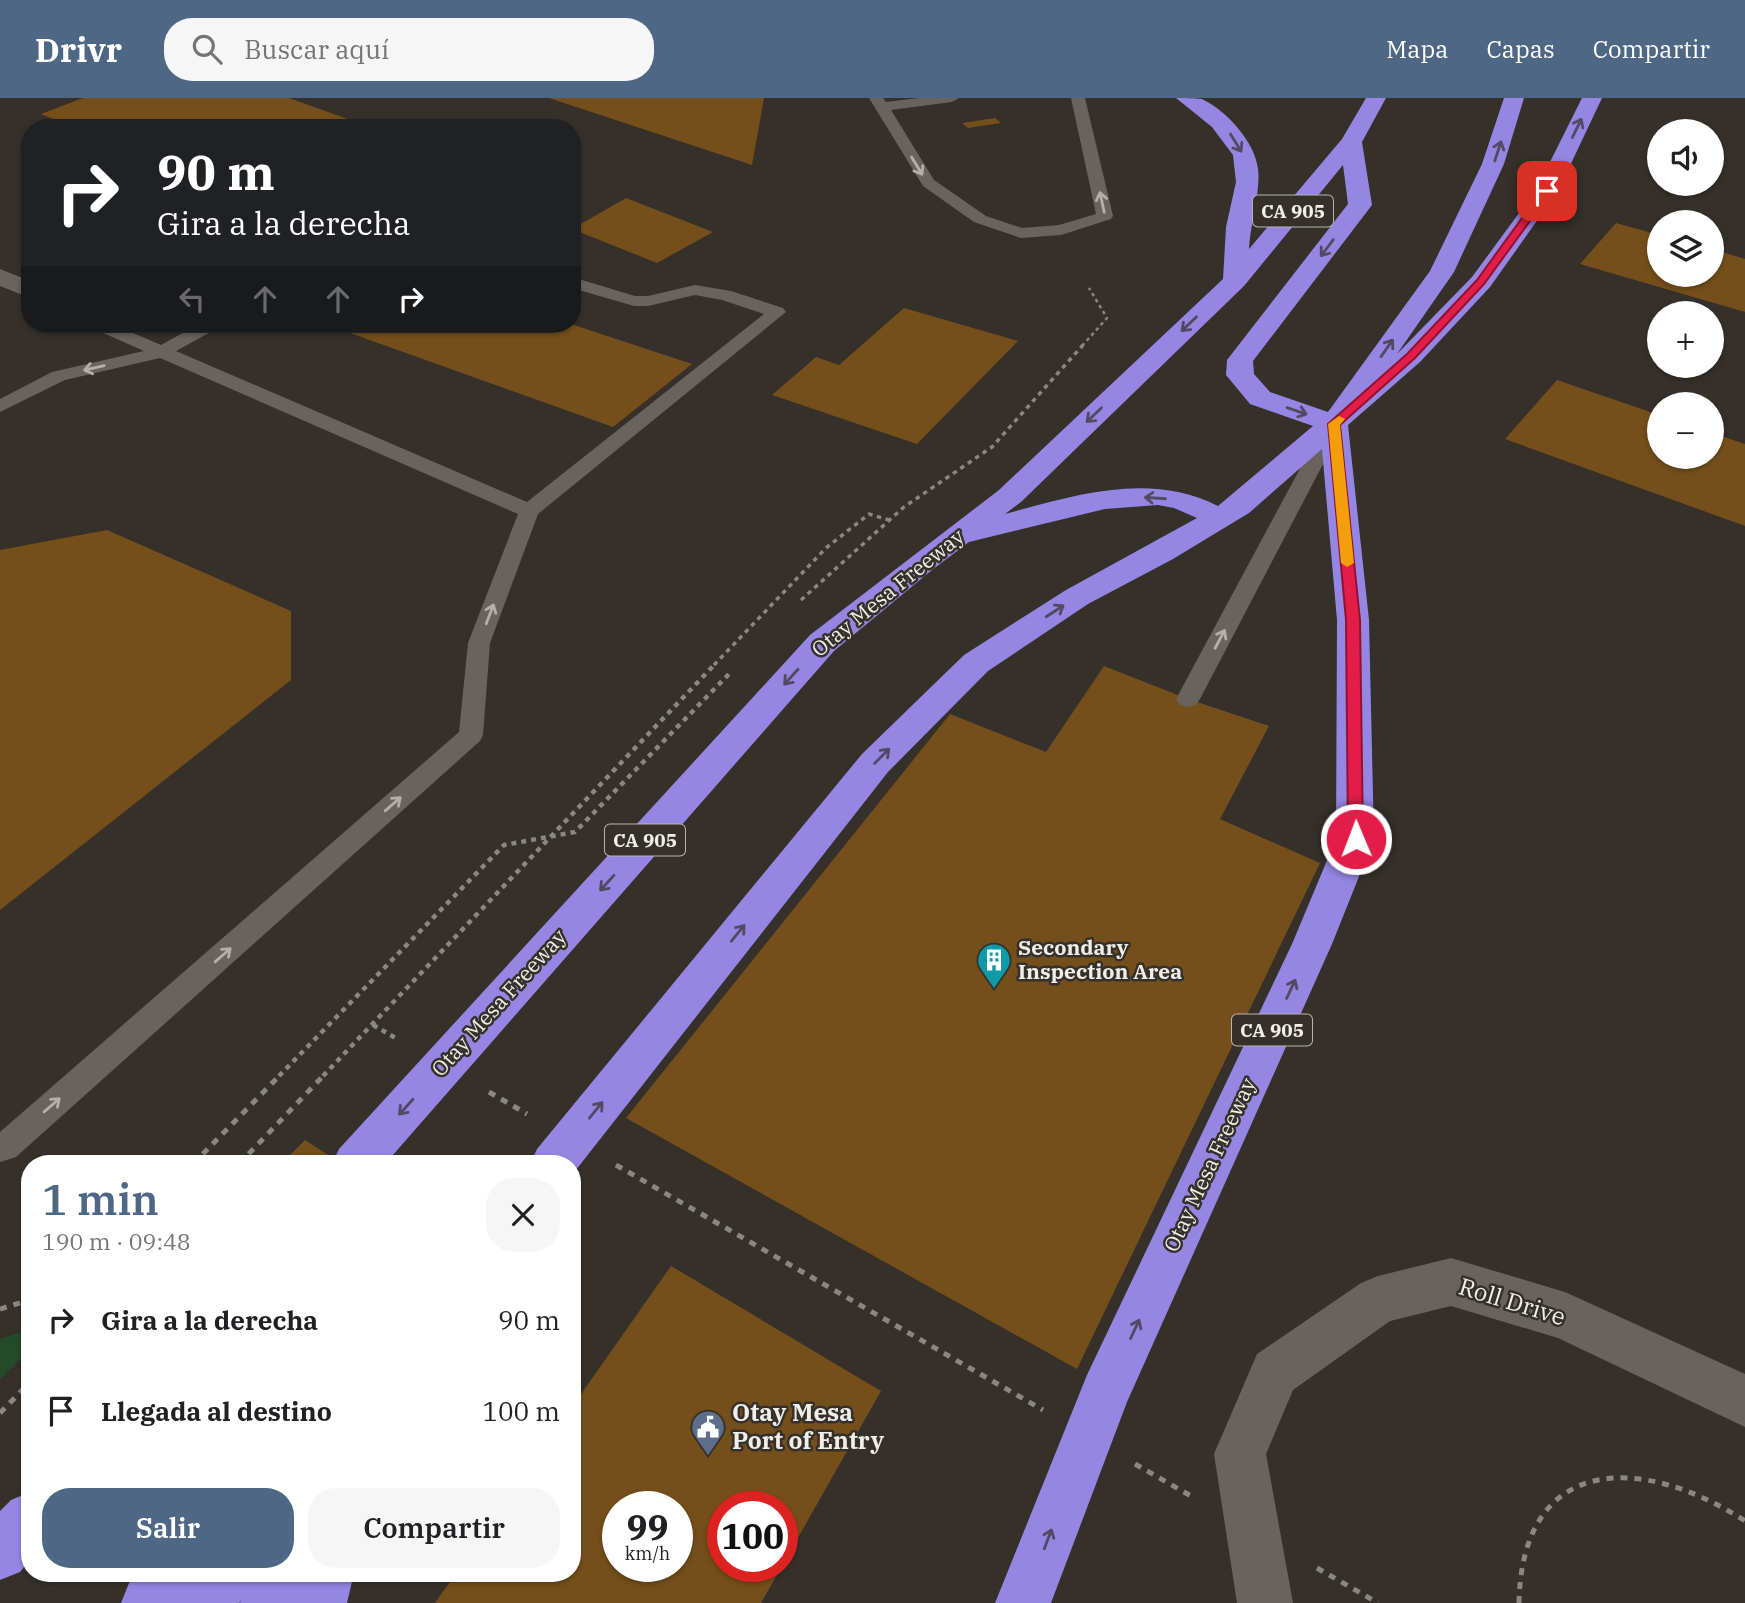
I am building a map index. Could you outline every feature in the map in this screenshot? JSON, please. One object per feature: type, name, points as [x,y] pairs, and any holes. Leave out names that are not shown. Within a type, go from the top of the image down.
[{"type":"highway","points":[[1186,98],[1225,127],[1246,160],[1248,181],[1240,210],[1235,281]]},
{"type":"highway","name":"Otay Mesa Freeway","points":[[363,1155],[822,643],[1010,496],[1235,281],[1352,142],[1376,98]]},
{"type":"highway","points":[[1334,424],[1442,272],[1493,164],[1514,98]]},
{"type":"highway","points":[[560,1155],[875,763],[976,663],[1077,597],[1162,552],[1238,507],[1411,356],[1481,282],[1547,191],[1592,98]]},
{"type":"highway","points":[[1334,424],[1260,398],[1248,388],[1240,374],[1240,360],[1360,205],[1352,142]]},
{"type":"highway","name":"Otay Mesa Freeway","points":[[1023,1603],[1105,1393],[1312,944],[1356,839],[1353,620],[1334,424]]},
{"type":"highway","points":[[954,538],[1078,506],[1135,496],[1178,499],[1219,518]]},
{"type":"highway","points":[[0,1552],[21,1529]]},
{"type":"highway","points":[[149,1603],[171,1582]]},
{"type":"highway","points":[[204,1603],[220,1582]]},
{"type":"highway","points":[[235,1603],[248,1582]]},
{"type":"highway","points":[[268,1603],[278,1582]]},
{"type":"highway","points":[[296,1603],[304,1582]]},
{"type":"highway","points":[[319,1603],[324,1582]]},
{"type":"street","points":[[0,276],[21,286]]},
{"type":"street","name":"Roll Drive","points":[[1265,1603],[1240,1454],[1275,1373],[1378,1300],[1451,1282],[1564,1316],[1745,1401]]},
{"type":"lane","points":[[953,98],[879,103],[928,183],[980,219],[1021,233],[1062,230],[1105,216],[1079,98]]},
{"type":"lane","points":[[0,1148],[5,1147],[471,736],[479,643],[529,511],[777,312],[725,295],[695,290],[648,301],[634,301],[581,285]]},
{"type":"lane","points":[[118,333],[529,511]]},
{"type":"lane","points":[[0,406],[59,376],[160,352],[195,333]]},
{"type":"lane","points":[[1188,699],[1334,424]]},
{"type":"path","points":[[794,607],[904,507],[992,447],[1107,318],[1089,288]]},
{"type":"path","points":[[248,1155],[826,548],[869,514],[890,520]]},
{"type":"path","points":[[202,1155],[504,845],[575,832],[737,666]]},
{"type":"path","points":[[373,1025],[409,1046]]},
{"type":"path","points":[[482,1088],[530,1115]]},
{"type":"path","points":[[615,1164],[1050,1415]]},
{"type":"path","points":[[0,1309],[21,1303]]},
{"type":"path","points":[[0,1413],[21,1391]]},
{"type":"path","points":[[1123,1457],[1195,1498]]},
{"type":"path","points":[[1519,1603],[1523,1557],[1534,1530],[1547,1509],[1572,1487],[1604,1477],[1646,1481],[1687,1492],[1745,1521]]},
{"type":"path","points":[[1304,1561],[1378,1603]]},
{"type":"green space","points":[[21,1332],[21,1359],[0,1379],[0,1339]]},
{"type":"building","points":[[83,98],[289,98],[348,119],[53,119],[41,114]]},
{"type":"building","points":[[549,98],[764,98],[752,165]]},
{"type":"building","points":[[995,118],[1001,123],[968,128],[962,123]]},
{"type":"building","points":[[626,198],[713,232],[657,263],[581,233],[581,224]]},
{"type":"building","points":[[1616,223],[1647,232],[1647,283],[1580,264]]},
{"type":"building","points":[[1724,253],[1745,259],[1745,312],[1724,306],[1724,301],[1707,301],[1659,287],[1724,287]]},
{"type":"building","points":[[904,308],[1018,341],[917,444],[772,395],[816,357],[839,365]]},
{"type":"building","points":[[581,327],[692,364],[613,427],[350,333],[581,333]]},
{"type":"building","points":[[1557,380],[1647,411],[1647,469],[1724,469],[1724,437],[1745,444],[1745,526],[1505,439]]},
{"type":"building","points":[[107,530],[291,611],[291,680],[0,910],[0,550]]},
{"type":"building","name":"Secondary Inspection Area","points":[[1104,666],[1188,699],[1269,726],[1220,819],[1320,863],[1077,1369],[626,1118],[950,714],[1046,752]]},
{"type":"building","points":[[305,1140],[328,1155],[290,1155]]},
{"type":"building","name":"Otay Mesa Port of Entry","points":[[671,1266],[881,1391],[798,1538],[798,1491],[707,1491],[707,1582],[773,1582],[761,1603],[435,1603],[450,1582],[581,1582],[581,1394]]},
{"type":"slow traffic","points":[[1339,419],[1334,424],[1347,563]]},
{"type":"place","name":"Secondary Inspection Area","points":[[994,990]]},
{"type":"place","name":"Otay Mesa Port of Entry","points":[[708,1457]]},
{"type":"route","points":[[1356,839],[1353,620],[1334,424],[1411,356],[1481,282],[1547,191]]}]
